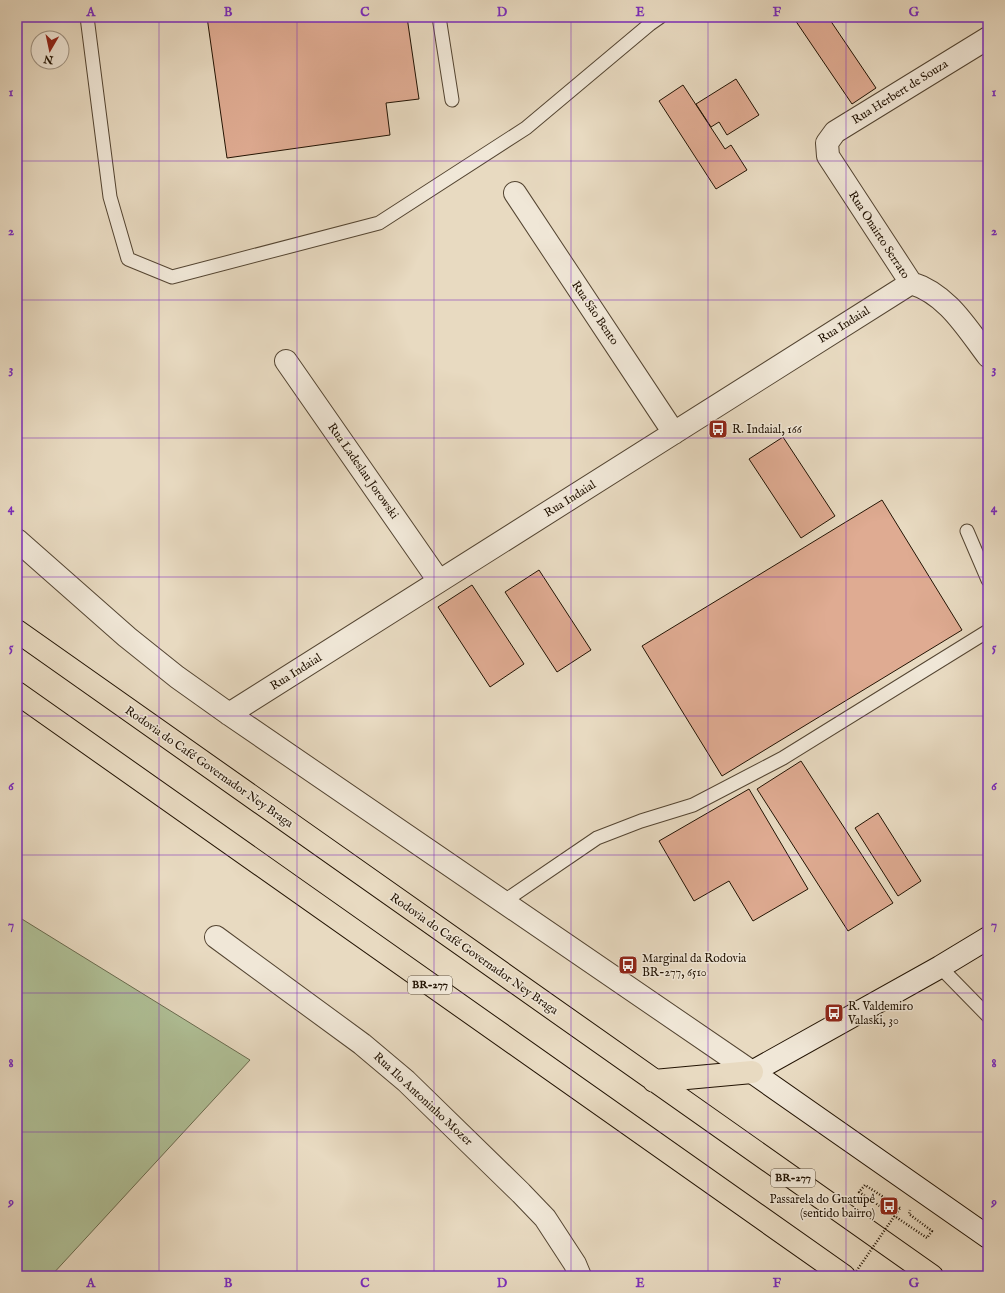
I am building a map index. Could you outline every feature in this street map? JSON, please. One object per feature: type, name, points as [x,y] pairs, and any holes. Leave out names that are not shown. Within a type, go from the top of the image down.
[{"type":"highway","name":"Rodovia do Café Governador Ney Braga","points":[[17,631],[932,1276]]},
{"type":"highway","name":"BR-277","points":[[17,693],[844,1276]]},
{"type":"highway","points":[[654,1081],[752,1072]]},
{"type":"street","name":"Rua Herbert de Souza","points":[[828,156],[827,143],[835,132],[988,38]]},
{"type":"street","name":"Rua Onairto Serrato","points":[[828,156],[911,283],[922,286],[938,295],[953,309],[988,356]]},
{"type":"street","name":"Rua São Bento","points":[[515,192],[674,432]]},
{"type":"street","name":"Rua Indaial","points":[[229,714],[911,283]]},
{"type":"street","name":"Rua Ladeslau Jorowski","points":[[286,361],[439,581]]},
{"type":"street","points":[[17,540],[127,637],[229,714],[752,1072],[988,1237]]},
{"type":"street","name":"Rua Ilo Antoninho Mozer","points":[[216,937],[362,1044],[406,1081],[545,1218],[575,1264],[580,1276]]},
{"type":"street","points":[[752,1072],[940,967],[988,938]]},
{"type":"lane","points":[[87,17],[110,197],[128,259],[172,277],[379,223],[526,128],[660,17]]},
{"type":"lane","points":[[439,17],[452,100]]},
{"type":"lane","points":[[967,531],[988,580]]},
{"type":"lane","points":[[503,902],[597,838],[641,821],[693,805],[783,758],[988,631]]},
{"type":"lane","points":[[940,967],[988,1016]]},
{"type":"path","points":[[853,1276],[900,1208],[864,1185],[859,1192],[926,1238],[932,1231],[909,1214],[917,1187]]},
{"type":"green space","points":[[17,916],[250,1060],[51,1276],[17,1276]]},
{"type":"building","points":[[207,17],[407,17],[419,99],[386,103],[390,135],[227,158]]},
{"type":"building","points":[[793,17],[828,17],[876,88],[852,104]]},
{"type":"building","points":[[736,79],[759,115],[727,135],[719,122],[711,127],[696,104]]},
{"type":"building","points":[[683,85],[725,149],[731,145],[747,170],[716,189],[659,101]]},
{"type":"building","points":[[783,437],[835,516],[801,538],[749,459]]},
{"type":"building","points":[[882,500],[962,630],[722,776],[642,646]]},
{"type":"building","points":[[539,570],[591,650],[557,672],[505,592]]},
{"type":"building","points":[[472,585],[524,664],[490,687],[438,607]]},
{"type":"building","points":[[801,761],[893,903],[848,931],[757,789]]},
{"type":"building","points":[[749,789],[808,889],[753,921],[729,881],[694,901],[659,841]]},
{"type":"building","points":[[878,813],[921,881],[898,896],[855,828]]},
{"type":"place","name":"R. Indaial, 166","points":[[718,429]]},
{"type":"place","name":"Marginal da Rodovia BR-277, 6510","points":[[628,965]]},
{"type":"place","name":"R. Valdemiro Valaski, 30","points":[[834,1013]]},
{"type":"place","name":"Passarela do Guatupê (sentido bairro)","points":[[889,1206]]}]
